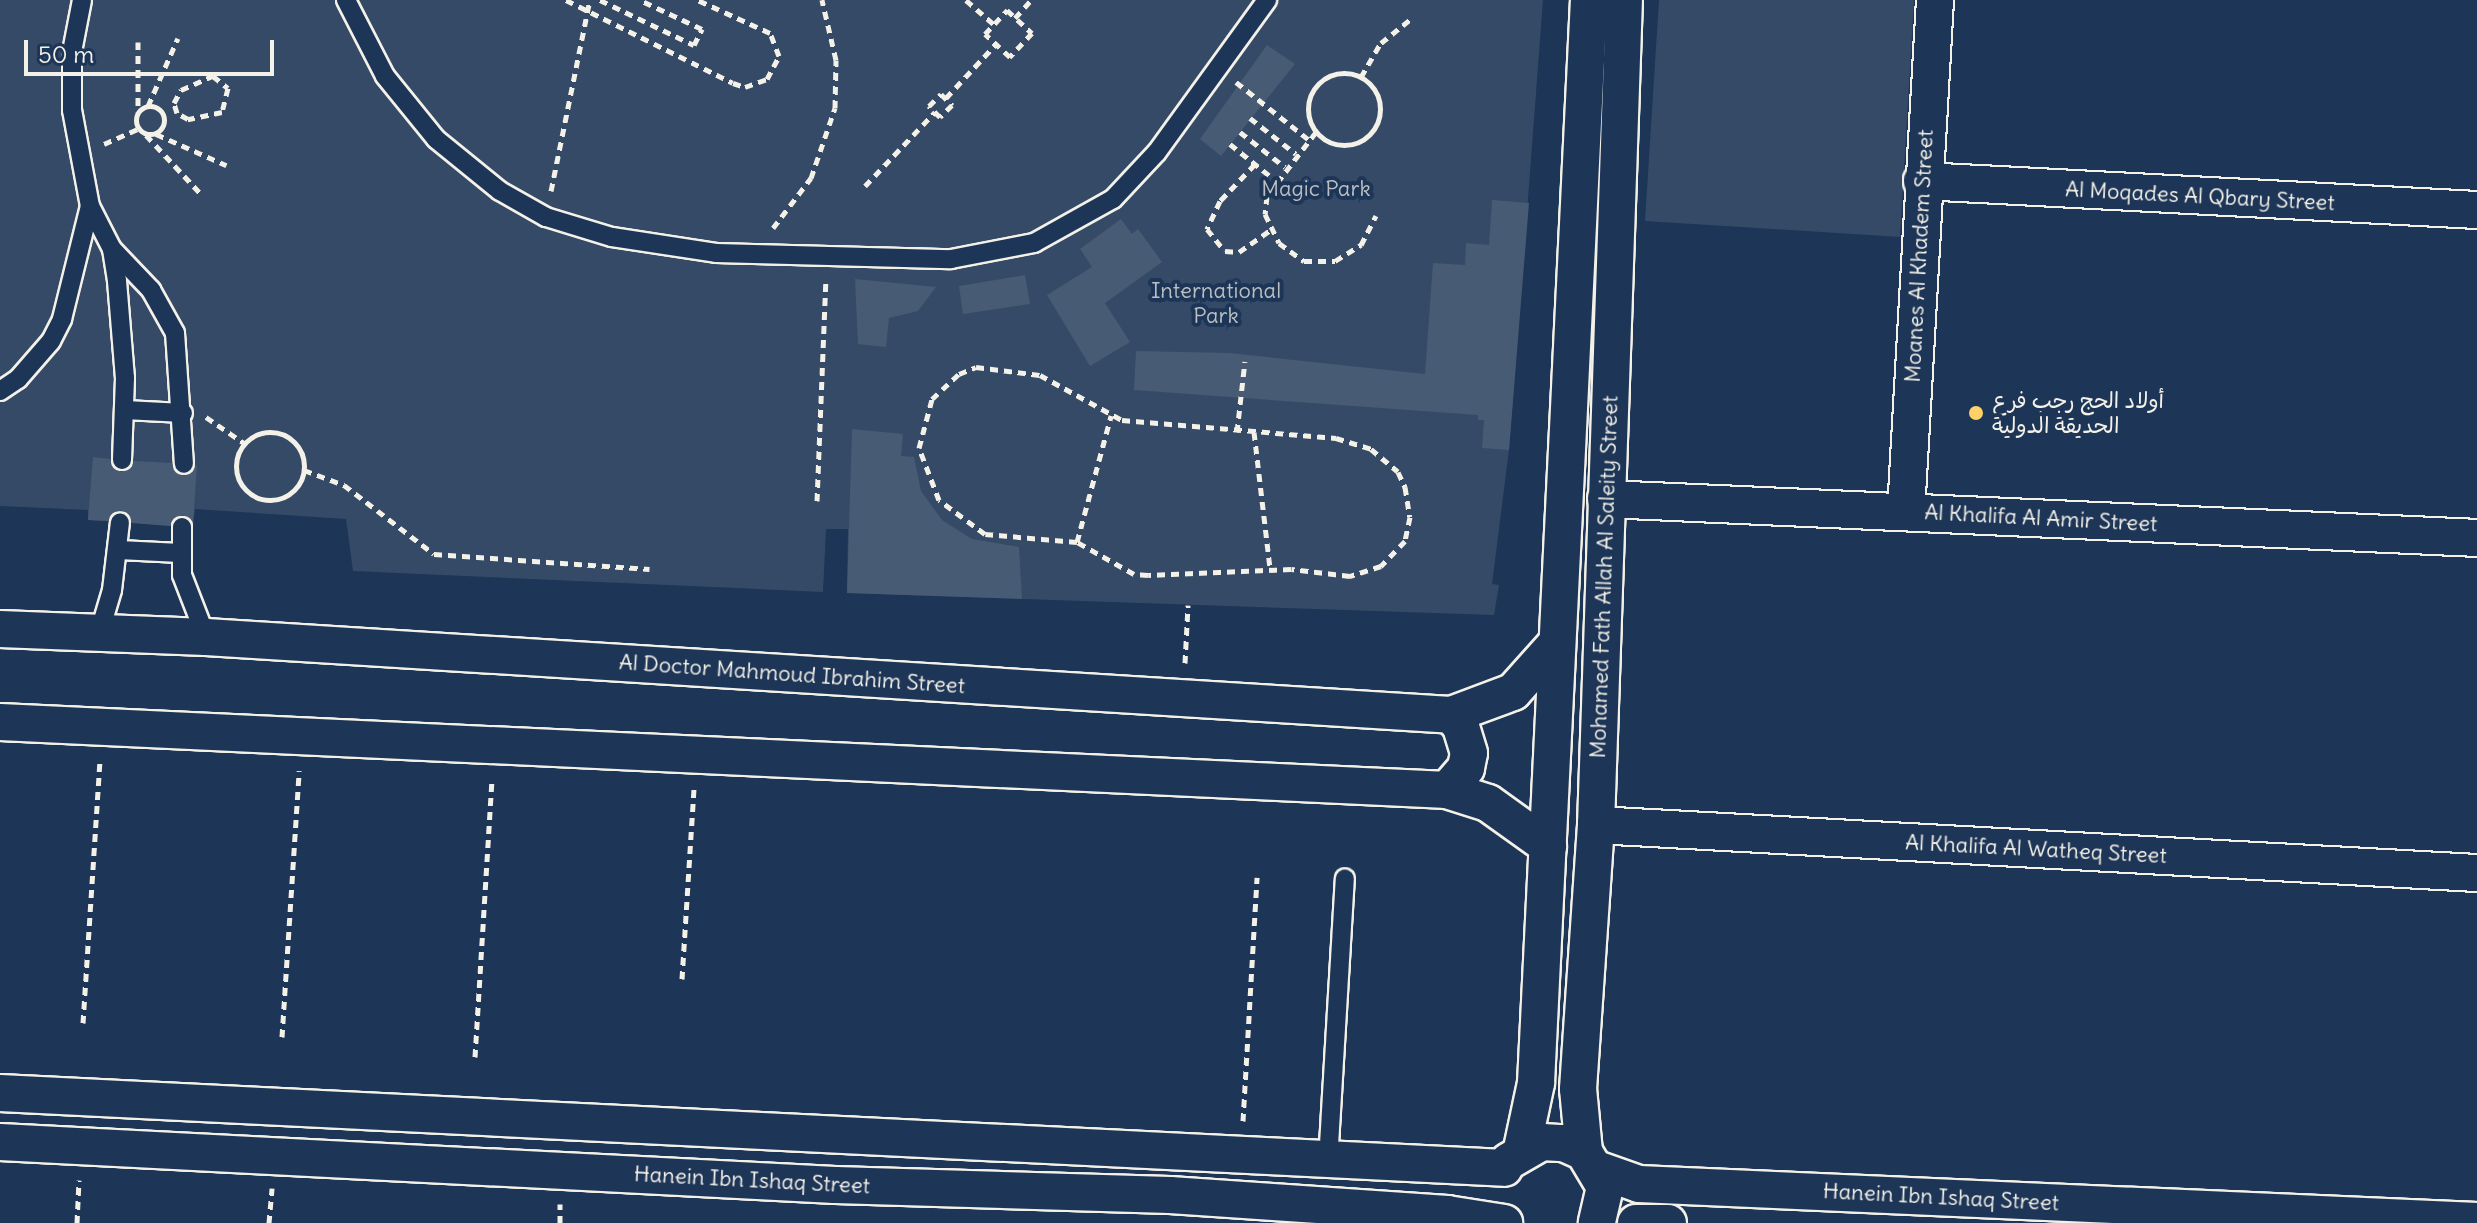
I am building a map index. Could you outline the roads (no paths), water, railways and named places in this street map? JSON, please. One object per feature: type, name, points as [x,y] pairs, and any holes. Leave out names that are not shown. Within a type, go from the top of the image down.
[{"type":"street","name":"Mohamed Fath Allah Al Saleity Street","points":[[1504,1223],[1497,1186],[1513,1159],[1536,1083],[1589,0]]},
{"type":"street","name":"Mohamed Fath Allah Al Saleity Street","points":[[1597,1223],[1604,1204],[1591,1161],[1578,1089],[1596,825],[1624,0]]},
{"type":"street","name":"Moanes Al Khadem Street","points":[[1906,512],[1922,181],[1935,0]]},
{"type":"street","name":"Al Moqades Al Qbary Street","points":[[1922,181],[2477,210]]},
{"type":"street","name":"Al Khalifa Al Amir Street","points":[[1606,499],[2477,538]]},
{"type":"street","name":"Al Doctor Mahmoud Ibrahim Street","points":[[0,629],[206,637],[1451,715],[1513,692],[1557,643]]},
{"type":"street","points":[[1447,790],[1466,768],[1469,753],[1461,726],[1451,715]]},
{"type":"street","points":[[0,722],[102,724],[494,747],[1447,790],[1488,803],[1548,846]]},
{"type":"street","name":"Al Khalifa Al Watheq Street","points":[[1596,825],[2477,873]]},
{"type":"street","points":[[0,1093],[1328,1162],[1513,1159]]},
{"type":"street","name":"Hanein Ibn Ishaq Street","points":[[0,1142],[820,1184],[1170,1195],[1447,1214],[1504,1223]]},
{"type":"street","name":"Hanein Ibn Ishaq Street","points":[[1513,1159],[1542,1142],[1564,1143],[1591,1161],[1639,1184],[2477,1221]]},
{"type":"street","points":[[1636,1223],[1668,1223]]},
{"type":"lane","points":[[82,0],[72,52],[72,110],[90,206],[112,249],[151,290],[175,333],[183,413],[184,464]]},
{"type":"lane","points":[[346,0],[385,76],[436,139],[500,191],[546,217],[652,244],[751,254],[827,256],[980,256],[1061,232],[1135,177],[1219,70],[1267,0]]},
{"type":"lane","points":[[0,391],[18,379],[51,341],[62,319],[90,206]]},
{"type":"lane","points":[[112,249],[123,335],[125,410],[122,460]]},
{"type":"lane","points":[[125,410],[183,413]]},
{"type":"lane","points":[[99,634],[119,550],[120,522]]},
{"type":"lane","points":[[182,527],[180,553],[187,597],[206,637]]},
{"type":"lane","points":[[119,550],[180,553]]},
{"type":"lane","points":[[1328,1162],[1345,879]]},
{"type":"place","name":"أولاد الحج رجب فرع الحديقة الدولية","points":[[1976,413]]},
{"type":"park label","name":"Magic Park","points":[[1316,189]]},
{"type":"park label","name":"International Park","points":[[1216,302]]}]
